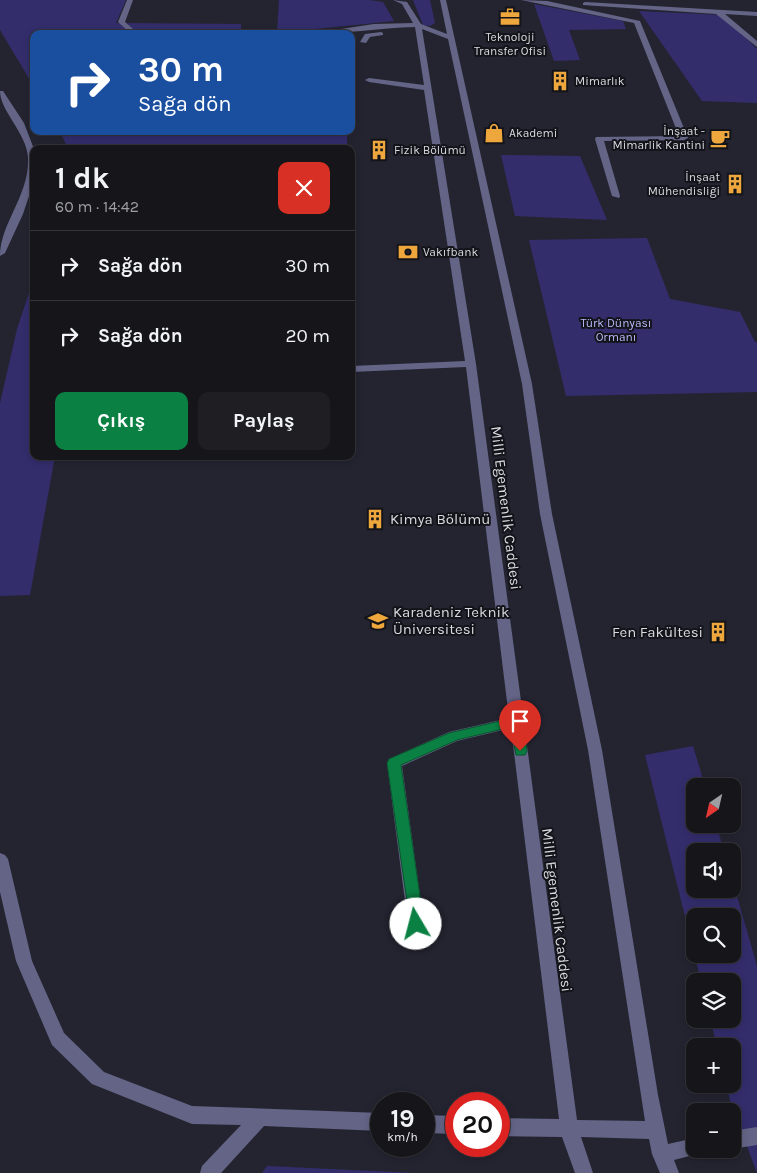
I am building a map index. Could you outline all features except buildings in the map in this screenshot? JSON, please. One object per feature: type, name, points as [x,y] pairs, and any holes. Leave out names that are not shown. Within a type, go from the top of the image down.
[{"type":"street","points":[[130,0],[121,22],[131,30]]},
{"type":"street","name":"Milli Egemenlik Caddesi","points":[[396,0],[405,3],[418,25],[472,364],[569,1130],[584,1173]]},
{"type":"street","points":[[524,0],[637,21],[684,138],[599,139],[616,196]]},
{"type":"street","points":[[445,1],[527,384],[546,514],[595,750],[648,1085],[661,1154],[670,1173]]},
{"type":"street","points":[[540,3],[757,14]]},
{"type":"street","points":[[743,13],[745,6],[751,6]]},
{"type":"street","points":[[718,12],[757,45]]},
{"type":"street","points":[[342,30],[374,26],[418,25],[452,38]]},
{"type":"street","points":[[364,42],[367,35],[395,32],[418,25]]},
{"type":"street","points":[[369,80],[428,88]]},
{"type":"street","points":[[0,93],[30,145]]},
{"type":"street","points":[[0,253],[30,179]]},
{"type":"street","points":[[355,369],[472,364]]},
{"type":"street","points":[[416,924],[394,763],[454,736],[517,721]]},
{"type":"street","points":[[0,859],[24,960],[50,1022],[58,1039],[98,1078],[192,1115],[370,1122]]},
{"type":"street","points":[[209,1173],[260,1118]]},
{"type":"street","points":[[510,1127],[569,1130],[657,1130]]},
{"type":"street","points":[[741,1139],[757,1136]]},
{"type":"street","points":[[661,1154],[686,1149]]},
{"type":"shaded area","name":"Karadeniz Teknik Üniversitesi","points":[[0,0],[757,0],[757,1173],[0,1173]]},
{"type":"green space","points":[[0,0],[126,0],[116,23],[241,24],[241,30],[30,30],[30,80],[0,30]]},
{"type":"green space","points":[[279,0],[369,0],[383,2],[394,21],[306,30],[277,30]]},
{"type":"green space","points":[[413,0],[430,0],[435,23],[430,26],[423,25]]},
{"type":"green space","points":[[534,4],[623,21],[626,29],[569,30],[580,60],[554,61]]},
{"type":"green space","points":[[639,11],[723,15],[757,49],[757,103],[702,101]]},
{"type":"green space","points":[[62,135],[347,135],[347,145],[66,145]]},
{"type":"green space","points":[[501,155],[580,156],[607,220],[515,216]]},
{"type":"green space","name":"Türk Dünyası Ormanı","points":[[647,238],[670,299],[740,312],[755,342],[757,342],[757,392],[566,396],[529,240]]},
{"type":"green space","points":[[30,290],[30,460],[54,460],[30,595],[0,596],[0,403],[17,329]]},
{"type":"green space","points":[[693,746],[703,778],[686,778],[686,833],[719,833],[722,843],[686,843],[686,898],[738,898],[740,908],[686,908],[686,920],[645,755]]},
{"type":"green space","points":[[741,910],[757,966],[757,1173],[741,1131],[741,1103],[731,1103],[728,1093],[741,1093],[741,1038],[715,1038],[712,1028],[741,1028],[741,973],[699,973],[697,963],[741,963]]},
{"type":"green space","points":[[267,1166],[415,1173],[262,1173]]},
{"type":"place","name":"Teknoloji Transfer Ofisi","points":[[510,17]]},
{"type":"place","name":"Mimarlık","points":[[560,81]]},
{"type":"place","name":"Akademi","points":[[494,133]]},
{"type":"place","name":"İnşaat - Mimarlik Kantini","points":[[720,138]]},
{"type":"place","name":"Fizik Bölümü","points":[[379,150]]},
{"type":"place","name":"İnşaat Mühendisliği","points":[[735,184]]},
{"type":"place","name":"Vakıfbank","points":[[408,252]]},
{"type":"place","name":"Kimya Bölümü","points":[[375,519]]},
{"type":"place","name":"Karadeniz Teknik Üniversitesi","points":[[378,621]]},
{"type":"place","name":"Fen Fakültesi","points":[[718,632]]},
{"type":"route","points":[[416,924],[394,763],[454,736],[517,721],[520,751]]}]
